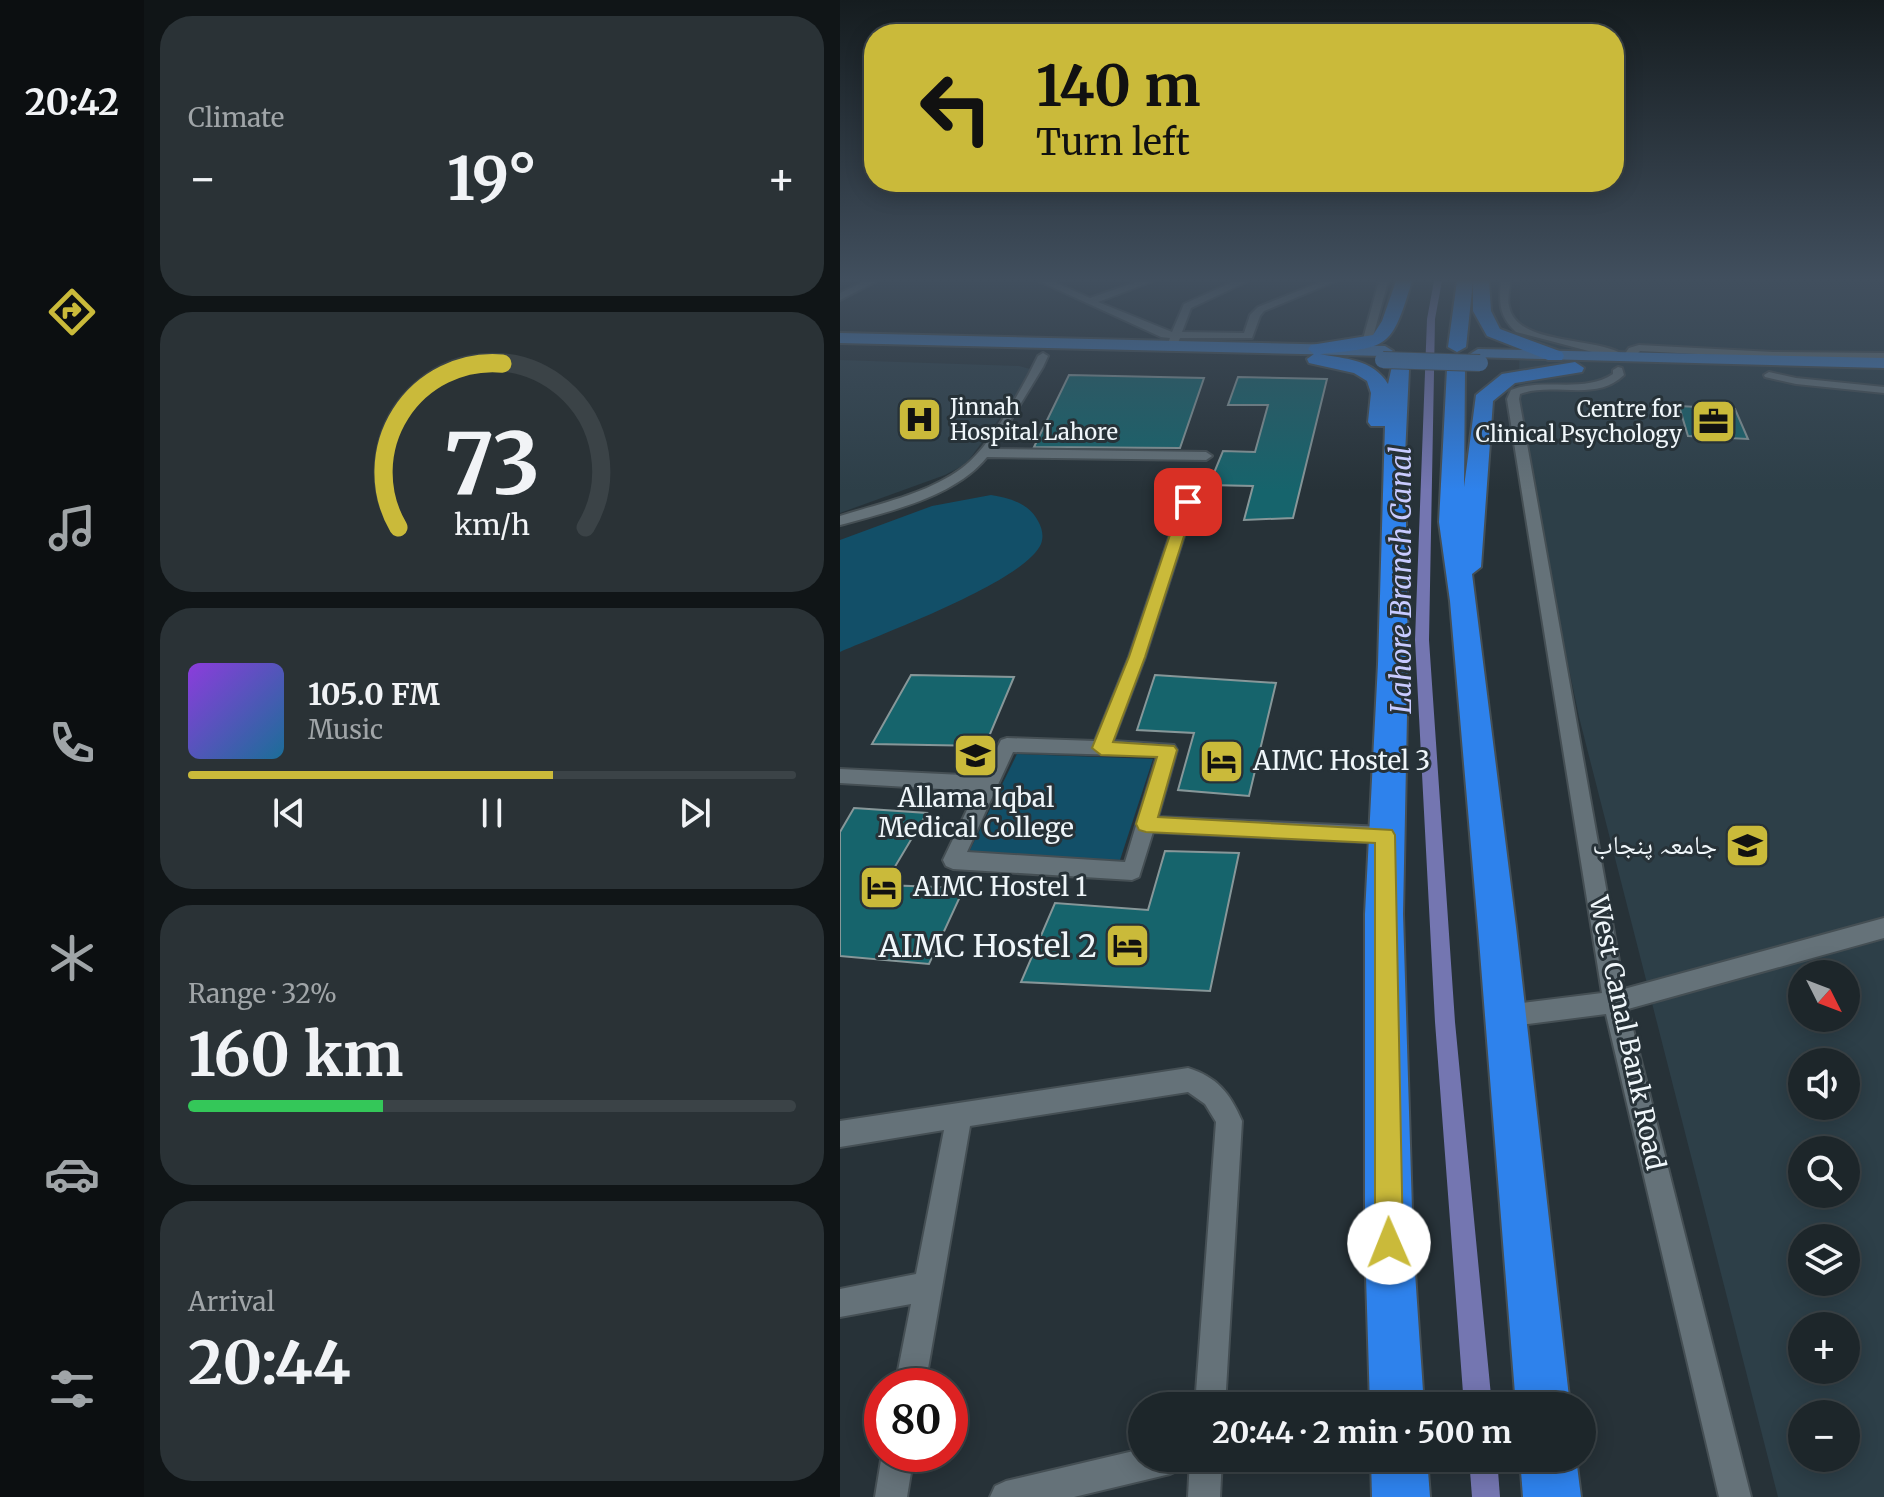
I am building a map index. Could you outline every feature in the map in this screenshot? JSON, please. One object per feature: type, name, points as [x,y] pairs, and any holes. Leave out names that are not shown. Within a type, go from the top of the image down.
[{"type":"highway","points":[[1386,351],[1394,455],[1393,664],[1385,835],[1389,1228],[1396,1392]]},
{"type":"highway","points":[[1458,351],[1451,522],[1463,601],[1542,1392]]},
{"type":"highway","points":[[1542,351],[1555,356]]},
{"type":"highway","points":[[1317,354],[1386,355]]},
{"type":"highway","points":[[1317,354],[1359,368],[1374,376],[1379,383],[1373,498],[1378,539],[1393,569]]},
{"type":"highway","points":[[1463,601],[1474,520],[1483,399],[1509,378],[1575,368]]},
{"type":"highway","points":[[1400,1472],[1401,1497]]},
{"type":"highway","points":[[1549,1472],[1552,1497]]},
{"type":"main road","points":[[840,353],[988,351]]},
{"type":"main road","points":[[1105,351],[1317,354]]},
{"type":"main road","points":[[1282,351],[1317,354]]},
{"type":"main road","points":[[1386,355],[1575,368],[1622,361],[1880,362]]},
{"type":"main road","points":[[1479,359],[1555,356],[1769,375],[1884,380]]},
{"type":"street","points":[[840,521],[938,486],[970,469],[1014,410],[1047,351]]},
{"type":"street","points":[[1381,351],[1386,355]]},
{"type":"street","points":[[1608,351],[1622,361]]},
{"type":"street","name":"West Canal Bank Road","points":[[1622,361],[1619,375],[1599,385],[1530,387],[1520,389],[1513,395],[1615,1002],[1735,1497]]},
{"type":"street","points":[[1769,375],[1796,381],[1884,390]]},
{"type":"street","points":[[982,453],[1206,456]]},
{"type":"street","points":[[1101,748],[1137,657],[1188,502]]},
{"type":"street","points":[[1007,745],[1101,748],[1168,750],[1132,871],[953,860],[1007,745]]},
{"type":"street","points":[[840,776],[989,784]]},
{"type":"street","points":[[1146,824],[1385,835]]},
{"type":"street","points":[[1505,1016],[1615,1002],[1884,928]]},
{"type":"street","points":[[840,1134],[1188,1080],[1205,1085],[1220,1101],[1229,1121],[1211,1392]]},
{"type":"street","points":[[913,1368],[959,1116]]},
{"type":"street","points":[[840,1303],[928,1286]]},
{"type":"street","points":[[1006,1497],[1128,1468]]},
{"type":"street","points":[[891,1497],[895,1472]]},
{"type":"street","points":[[1204,1497],[1205,1472]]},
{"type":"shaded area","name":"جامعہ پنجاب","points":[[1519,351],[1884,351],[1884,1497],[1778,1497],[1579,717],[1534,500],[1519,392]]},
{"type":"shaded area","name":"Jinnah Hospital Lahore","points":[[840,360],[1019,366],[1030,369],[1031,375],[966,464],[945,475],[840,513]]},
{"type":"shaded area","points":[[991,495],[1024,506],[1038,521],[1042,541],[1029,559],[950,606],[840,652],[840,540],[932,506]]},
{"type":"shaded area","points":[[1017,754],[1153,759],[1120,860],[969,852]]},
{"type":"building","points":[[1069,375],[1204,378],[1180,448],[1034,447]]},
{"type":"building","points":[[1238,377],[1327,379],[1293,518],[1244,520],[1253,486],[1209,485],[1223,451],[1255,452],[1268,405],[1228,405]]},
{"type":"building","name":"Centre for Clinical Psychology","points":[[1679,406],[1735,409],[1748,439],[1688,436]]},
{"type":"building","points":[[911,675],[1014,677],[985,746],[872,744]]},
{"type":"building","name":"AIMC Hostel 3","points":[[1155,675],[1276,683],[1249,796],[1178,790],[1194,733],[1137,730]]},
{"type":"building","name":"AIMC Hostel 1","points":[[854,808],[927,813],[884,885],[964,888],[929,964],[840,956],[840,832]]},
{"type":"building","name":"AIMC Hostel 2","points":[[1165,851],[1239,853],[1210,991],[1021,982],[1055,903],[1148,910]]},
{"type":"waterway","name":"Lahore Branch Canal","points":[[1430,351],[1422,640],[1445,1022],[1477,1392]]},
{"type":"waterway","name":"Lahore Branch Canal","points":[[1484,1472],[1486,1497]]},
{"type":"tunnel","points":[[1399,370],[1402,351]]},
{"type":"place","name":"Jinnah Hospital Lahore","points":[[919,420]]},
{"type":"place","name":"Centre for Clinical Psychology","points":[[1713,422]]},
{"type":"place","name":"Allama Iqbal Medical College","points":[[976,755]]},
{"type":"place","name":"AIMC Hostel 3","points":[[1222,761]]},
{"type":"place","name":"جامعہ پنجاب","points":[[1748,845]]},
{"type":"place","name":"AIMC Hostel 1","points":[[882,887]]},
{"type":"place","name":"AIMC Hostel 2","points":[[1128,946]]},
{"type":"route","points":[[1188,502],[1137,657],[1101,748],[1168,750],[1146,824],[1385,835],[1389,1243]]}]
